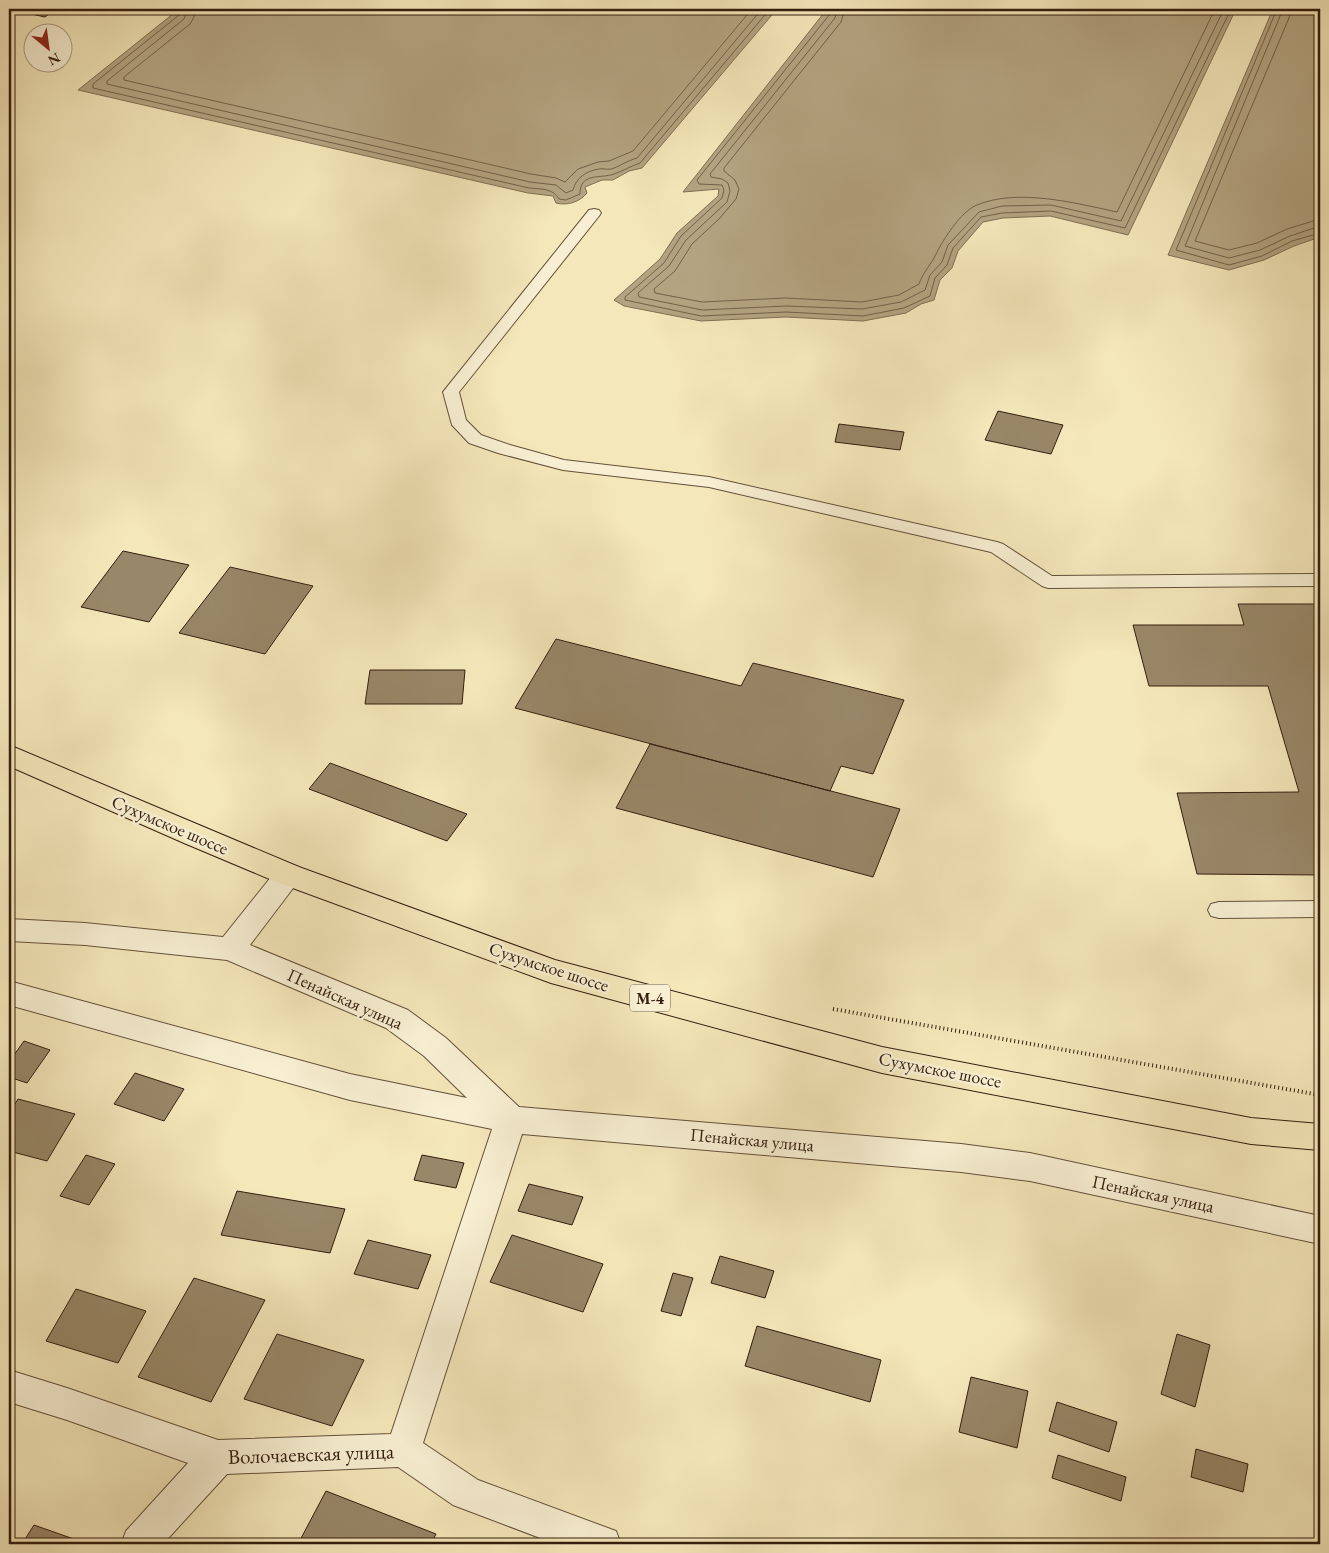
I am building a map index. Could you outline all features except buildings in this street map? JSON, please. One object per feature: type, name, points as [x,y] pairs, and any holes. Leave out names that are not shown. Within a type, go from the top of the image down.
[{"type":"highway","name":"Сухумское шоссе","points":[[9,755],[194,836],[289,875],[551,971],[882,1060],[1251,1131],[1320,1138]]},
{"type":"street","points":[[230,949],[289,875]]},
{"type":"street","name":"Пенайская улица","points":[[9,930],[85,934],[230,949],[397,1019],[435,1046],[511,1120],[961,1158],[1030,1167],[1320,1230]]},
{"type":"street","points":[[9,993],[350,1087],[511,1120],[403,1450]]},
{"type":"street","name":"Волочаевская улица","points":[[9,1386],[67,1404],[218,1457],[403,1450],[466,1492],[604,1544]]},
{"type":"street","points":[[139,1544],[218,1457]]},
{"type":"lane","points":[[594,214],[451,392],[458,421],[475,439],[563,465],[709,482],[997,548],[1048,582],[1320,580]]},
{"type":"lane","points":[[1219,910],[1320,909]]},
{"type":"path","points":[[824,1008],[1320,1095]]},
{"type":"water","points":[[179,9],[777,9],[642,168],[629,171],[613,180],[602,180],[585,187],[587,193],[584,196],[577,201],[564,204],[556,203],[553,196],[528,193],[78,90]]},
{"type":"water","points":[[827,9],[1236,9],[1128,235],[1050,216],[1003,218],[983,222],[958,251],[952,268],[940,280],[934,300],[921,304],[906,313],[863,321],[786,317],[701,321],[624,306],[614,300],[660,259],[677,233],[718,196],[719,189],[683,192]]},
{"type":"water","points":[[1273,9],[1320,9],[1320,237],[1294,246],[1264,260],[1229,270],[1168,255]]}]
